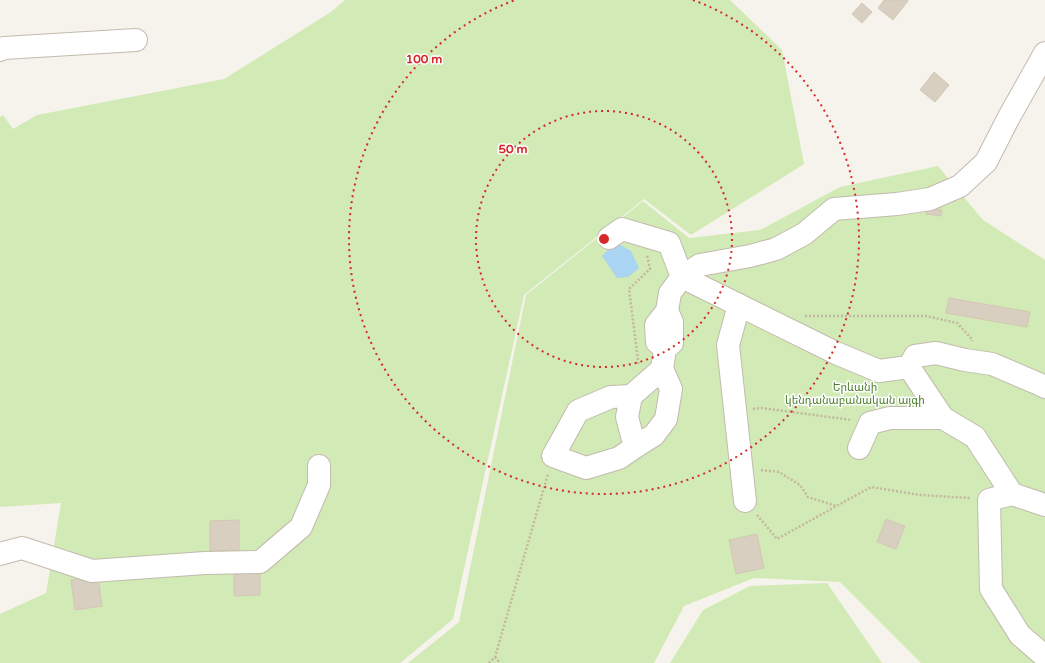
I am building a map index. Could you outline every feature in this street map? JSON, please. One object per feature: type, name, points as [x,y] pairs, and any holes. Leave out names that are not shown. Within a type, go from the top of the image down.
[{"type":"street","points":[[0,50],[4,48],[136,40]]},
{"type":"street","points":[[631,396],[611,396],[578,411],[553,456],[586,468],[619,458],[654,435],[666,419],[671,389],[664,359],[657,342],[656,325],[667,311],[670,293],[682,277],[700,265],[750,256],[776,249],[804,234],[834,209],[897,204],[930,199],[960,186],[986,162],[1045,53]]},
{"type":"street","points":[[609,238],[622,230],[668,243],[682,277],[836,353],[879,370],[909,367]]},
{"type":"street","points":[[739,305],[728,345],[745,501]]},
{"type":"street","points":[[909,367],[915,356],[936,353],[975,362],[992,364],[1045,387]]},
{"type":"street","points":[[635,447],[627,417],[631,396],[664,359]]},
{"type":"street","points":[[909,367],[943,418],[975,438],[1012,494]]},
{"type":"street","points":[[859,448],[870,423],[890,418],[943,418]]},
{"type":"street","points":[[0,554],[22,548],[92,571],[205,563],[260,562],[301,527],[319,485],[319,466]]},
{"type":"street","points":[[1045,505],[1012,494],[989,500],[991,589],[1020,635],[1045,655]]},
{"type":"path","points":[[637,367],[638,360],[629,289],[650,269],[649,263]]},
{"type":"path","points":[[798,315],[926,316],[957,323],[972,339],[975,362]]},
{"type":"path","points":[[762,408],[842,419]]},
{"type":"path","points":[[489,663],[495,658],[553,456]]},
{"type":"path","points":[[741,468],[779,472],[800,484],[808,497],[836,506]]},
{"type":"path","points":[[745,501],[777,539],[871,487],[920,495],[989,500]]},
{"type":"path","points":[[495,658],[500,663]]},
{"type":"green space","points":[[345,0],[730,0],[782,50],[804,164],[691,235],[644,199],[524,295],[453,619],[400,663],[0,663],[0,614],[46,593],[61,503],[0,507],[0,117],[3,115],[13,129],[37,115],[224,79],[331,12]]},
{"type":"green space","name":"Երևանի կենդանաբանական այգի","points":[[938,166],[983,220],[1045,260],[1045,663],[921,663],[840,582],[754,578],[684,606],[654,663],[408,663],[459,622],[526,295],[643,201],[689,238],[760,230],[840,187]]},
{"type":"green space","points":[[827,583],[882,663],[670,663],[703,610],[750,586]]},
{"type":"water","points":[[615,242],[631,251],[639,268],[628,277],[617,278],[602,256]]},
{"type":"building","points":[[884,0],[908,1],[893,20],[878,8]]},
{"type":"building","points":[[862,3],[872,12],[862,23],[852,14]]},
{"type":"building","points":[[934,72],[949,85],[935,102],[920,90]]},
{"type":"building","points":[[926,208],[942,210],[941,216],[926,214]]},
{"type":"building","points":[[949,298],[1030,312],[1027,327],[946,313]]},
{"type":"building","points":[[886,519],[905,526],[896,549],[877,542]]},
{"type":"building","points":[[239,520],[239,550],[210,551],[210,521]]},
{"type":"building","points":[[757,534],[764,568],[736,574],[729,540]]},
{"type":"building","points":[[260,572],[260,595],[234,596],[234,573]]},
{"type":"building","points":[[98,576],[102,606],[75,610],[71,580]]}]
